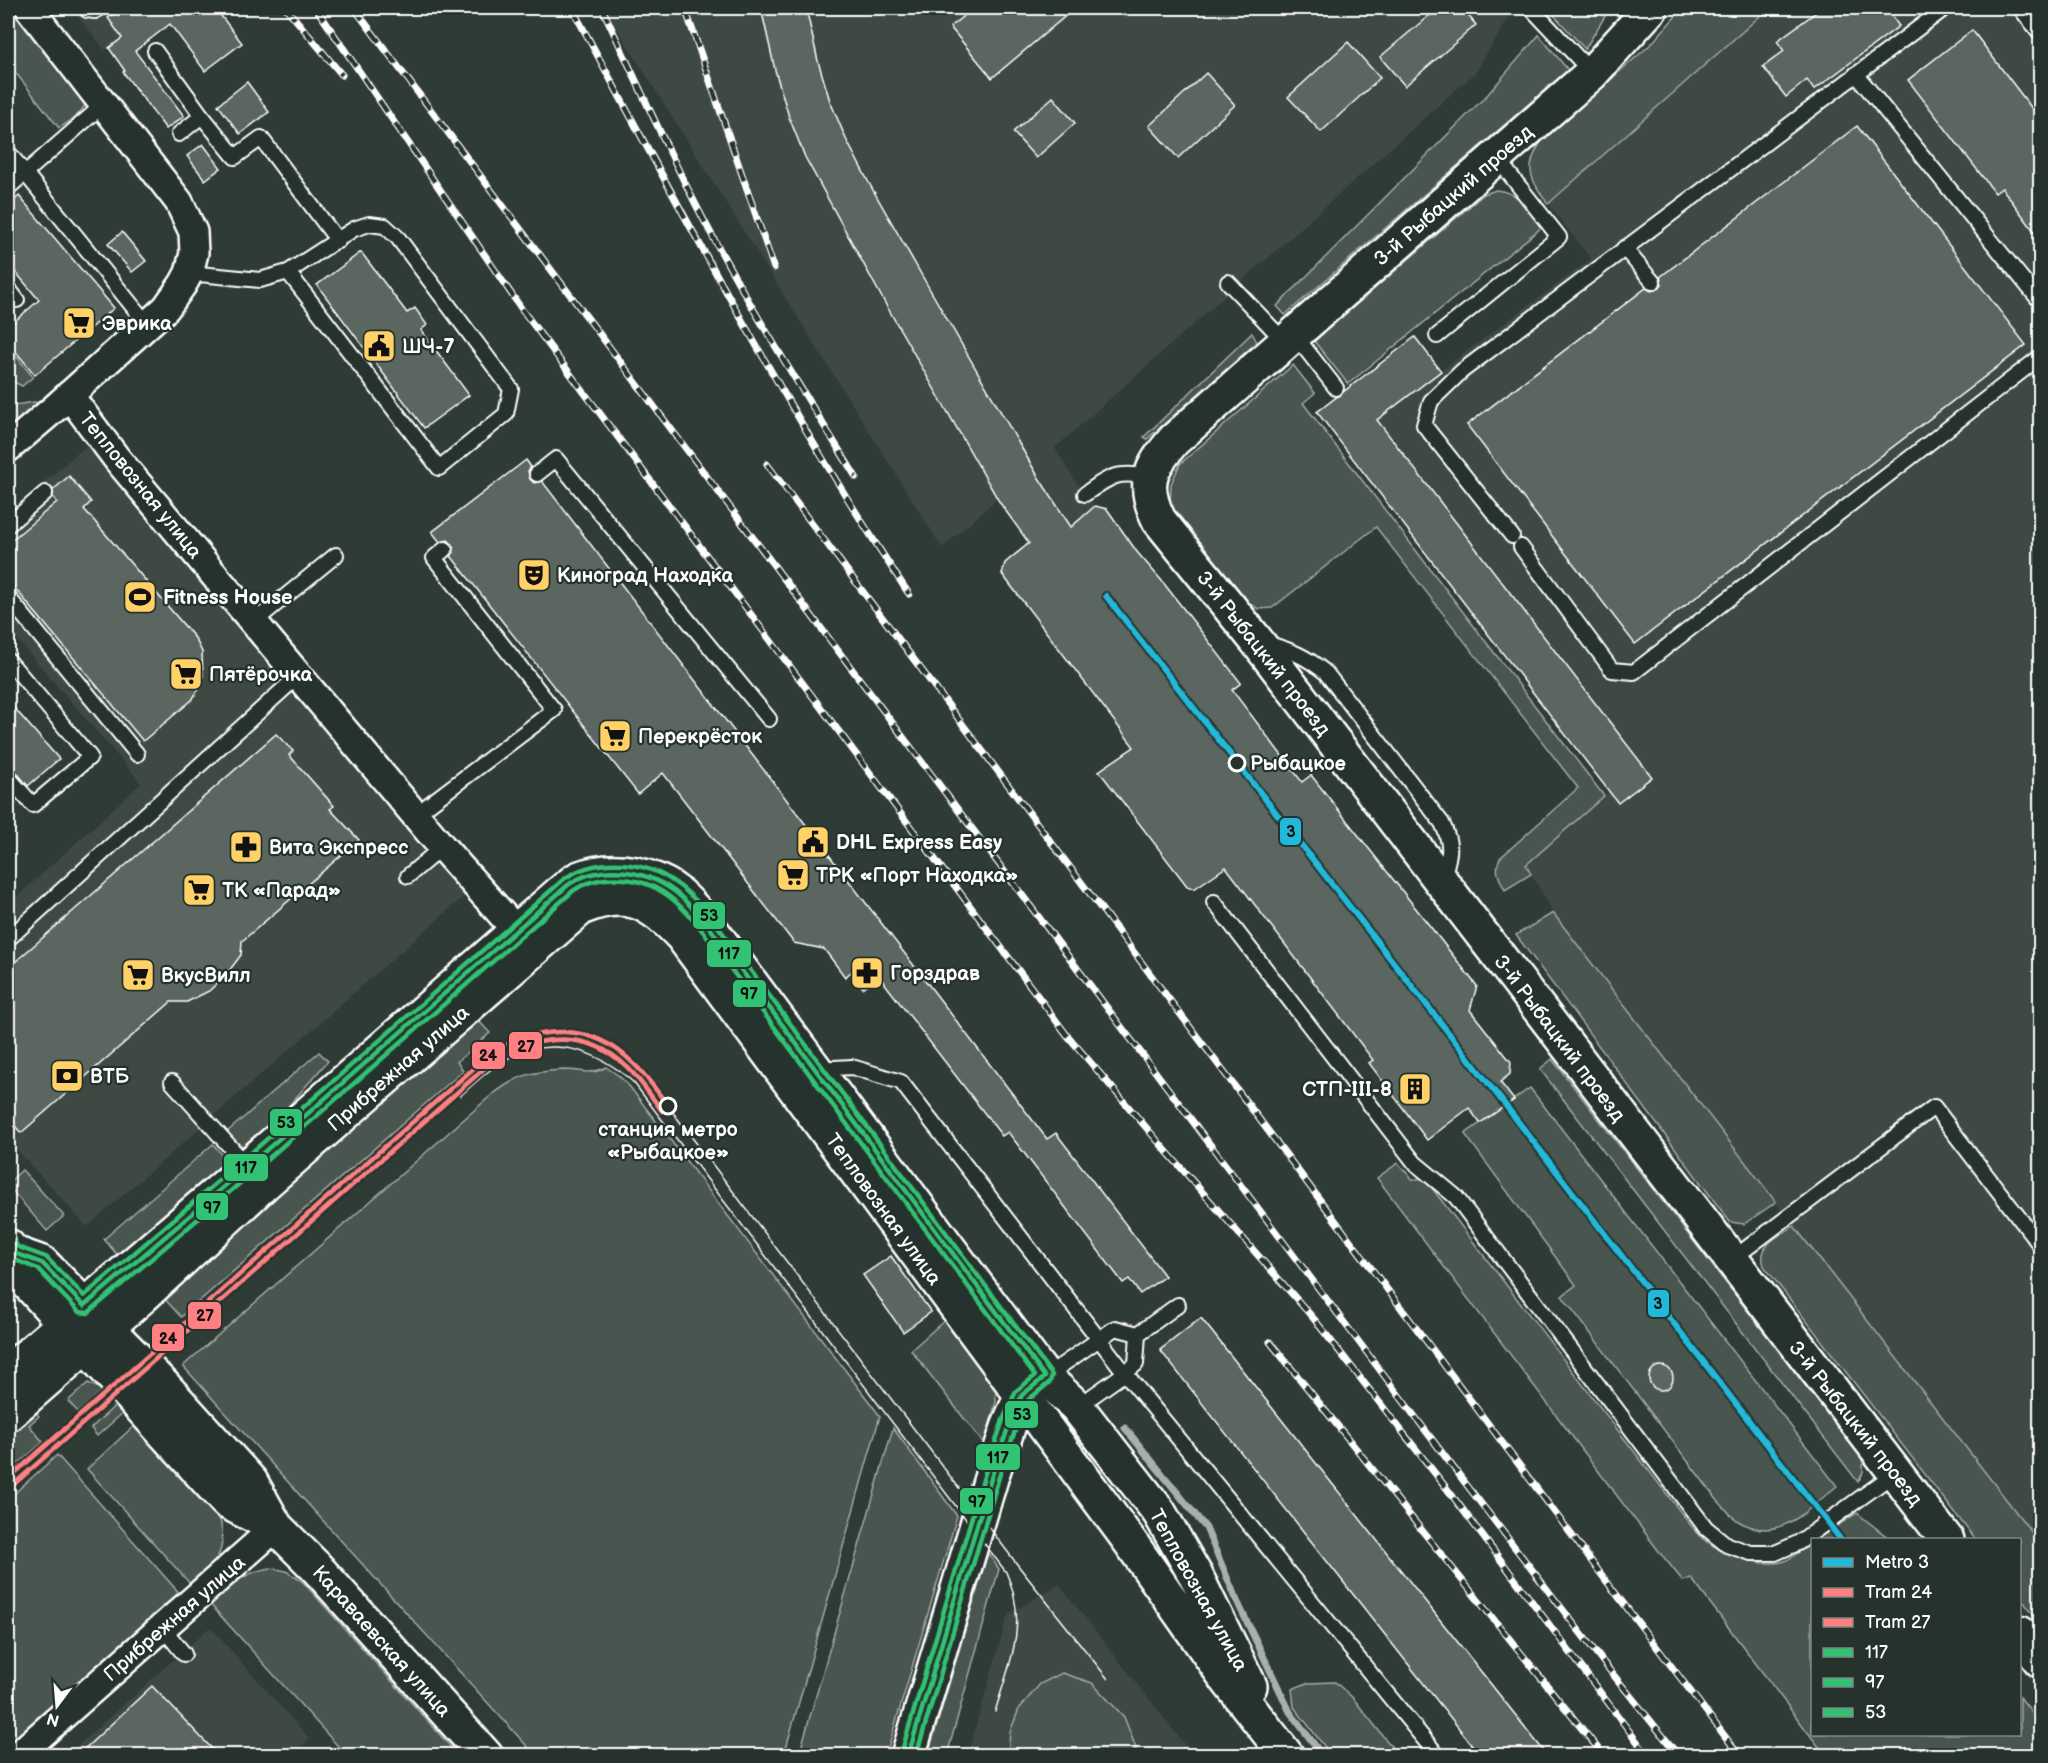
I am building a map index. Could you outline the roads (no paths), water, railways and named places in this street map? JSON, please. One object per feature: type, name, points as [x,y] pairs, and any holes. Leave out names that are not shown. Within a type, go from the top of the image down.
[{"type":"street","name":"Тепловозная улица","points":[[29,8],[180,202],[194,232],[194,253],[189,273],[166,308],[69,395],[117,459],[298,676],[442,848],[525,940]]},
{"type":"street","name":"3-й Рыбацкий проезд","points":[[1651,8],[1592,73],[1174,440],[1157,460],[1150,477],[1149,491],[1152,506],[1159,520],[1256,640],[1946,1538]]},
{"type":"street","points":[[8,447],[69,395]]},
{"type":"street","name":"Прибрежная улица","points":[[8,1414],[85,1326],[525,940],[578,879],[601,872],[624,872],[643,890]]},
{"type":"street","name":"Тепловозная улица","points":[[1265,1727],[1247,1677],[1196,1576],[1159,1512],[1077,1407],[1034,1386],[682,936],[643,890],[667,886],[707,924],[814,1070],[1034,1386],[1131,1543],[1228,1681],[1287,1755]]},
{"type":"street","name":"Караваевская улица","points":[[11,1249],[24,1279],[85,1326],[226,1502],[276,1527],[316,1567],[486,1755]]},
{"type":"street","name":"Прибрежная улица","points":[[8,1372],[85,1326]]},
{"type":"street","points":[[908,1755],[1010,1422],[1034,1386]]},
{"type":"street","name":"Прибрежная улица","points":[[17,1755],[276,1527]]},
{"type":"street","points":[[2021,1636],[2040,1660]]},
{"type":"lane","points":[[85,8],[95,11],[100,8]]},
{"type":"lane","points":[[1531,8],[1592,73]]},
{"type":"lane","points":[[1945,8],[1462,371],[1431,401],[1424,424],[1612,670],[1634,672],[2040,357]]},
{"type":"lane","points":[[2020,8],[2040,33]]},
{"type":"lane","points":[[155,51],[235,158],[261,138],[338,241]]},
{"type":"lane","points":[[1856,74],[2040,300]]},
{"type":"lane","points":[[8,188],[104,104]]},
{"type":"lane","points":[[179,134],[202,116]]},
{"type":"lane","points":[[8,152],[147,324]]},
{"type":"lane","points":[[1437,336],[1559,237],[1496,157]]},
{"type":"lane","points":[[189,273],[260,280],[288,272],[354,229],[369,224],[385,226],[398,238],[511,389],[506,414],[439,468],[288,272]]},
{"type":"lane","points":[[1624,248],[1653,282]]},
{"type":"lane","points":[[1228,282],[1289,338],[1336,388]]},
{"type":"lane","points":[[8,288],[17,300]]},
{"type":"lane","points":[[537,474],[556,459],[769,720]]},
{"type":"lane","points":[[1085,494],[1115,475],[1130,473],[1150,477]]},
{"type":"lane","points":[[8,525],[45,493]]},
{"type":"lane","points":[[415,815],[554,710],[434,558],[446,549]]},
{"type":"lane","points":[[254,622],[336,555]]},
{"type":"lane","points":[[8,597],[137,754]]},
{"type":"lane","points":[[8,660],[12,675],[90,757],[33,805],[8,777]]},
{"type":"lane","points":[[8,939],[298,676]]},
{"type":"lane","points":[[408,876],[442,848]]},
{"type":"lane","points":[[1214,902],[1415,1163],[1456,1197],[1706,1528],[1727,1545],[1751,1553],[1775,1553],[1798,1543],[1895,1473]]},
{"type":"lane","points":[[814,1070],[852,1067],[901,1082],[1125,1373],[1438,1755]]},
{"type":"lane","points":[[172,1082],[256,1175]]},
{"type":"lane","points":[[1731,1260],[1934,1107],[2040,1245]]},
{"type":"lane","points":[[1138,1334],[1178,1305]]},
{"type":"lane","points":[[1034,1386],[1115,1328],[1138,1334]]},
{"type":"lane","points":[[1077,1407],[1136,1364],[1138,1334]]},
{"type":"lane","points":[[163,1628],[184,1653]]},
{"type":"waterway","points":[[1125,1428],[1206,1528],[1238,1603],[1290,1712],[1323,1756]]},
{"type":"tram line","name":"24","points":[[8,1479],[492,1052],[510,1043],[547,1033],[583,1034],[617,1049],[651,1083],[668,1106]]},
{"type":"tram line","name":"27","points":[[13,1485],[496,1058],[530,1044],[547,1041],[580,1041],[596,1046],[627,1067],[662,1111]]},
{"type":"tram line","points":[[460,1096],[503,1061],[538,1048],[555,1047],[589,1054],[605,1061],[634,1083],[1006,1572],[1013,1591],[1017,1625],[1011,1659],[995,1712]]},
{"type":"tram line","points":[[668,1106],[1020,1568],[1108,1679]]},
{"type":"railway","points":[[286,8],[342,75]]},
{"type":"railway","points":[[316,8],[523,311],[1067,1035],[1314,1319],[1448,1490],[1648,1756]]},
{"type":"railway","points":[[354,8],[1456,1471],[1607,1667],[1679,1756]]},
{"type":"railway","points":[[572,8],[733,305],[818,451],[909,594]]},
{"type":"railway","points":[[602,8],[675,163],[725,260],[856,477]]},
{"type":"railway","points":[[685,8],[774,268]]},
{"type":"railway","points":[[767,464],[1740,1756]]},
{"type":"railway","points":[[1270,1342],[1604,1756]]},
{"type":"metro line","name":"3","points":[[1106,596],[1506,1106],[1839,1538]]},
{"type":"place","name":"Эврика","points":[[79,323]]},
{"type":"place","name":"ШЧ-7","points":[[379,346]]},
{"type":"place","name":"Киноград Находка","points":[[534,575]]},
{"type":"place","name":"Fitness House","points":[[140,597]]},
{"type":"place","name":"Пятёрочка","points":[[186,674]]},
{"type":"place","name":"Перекрёсток","points":[[615,736]]},
{"type":"place","name":"Рыбацкое","points":[[1237,763]]},
{"type":"place","name":"DHL Express Easy","points":[[813,842]]},
{"type":"place","name":"Вита Экспресс","points":[[246,847]]},
{"type":"place","name":"ТРК «Порт Находка»","points":[[793,875]]},
{"type":"place","name":"ТК «Парад»","points":[[199,890]]},
{"type":"place","name":"Горздрав","points":[[867,973]]},
{"type":"place","name":"ВкусВилл","points":[[138,975]]},
{"type":"place","name":"ВТБ","points":[[67,1076]]},
{"type":"place","name":"СТП-III-8","points":[[1415,1089]]},
{"type":"place","name":"станция метро «Рыбацкое»","points":[[668,1106]]}]
